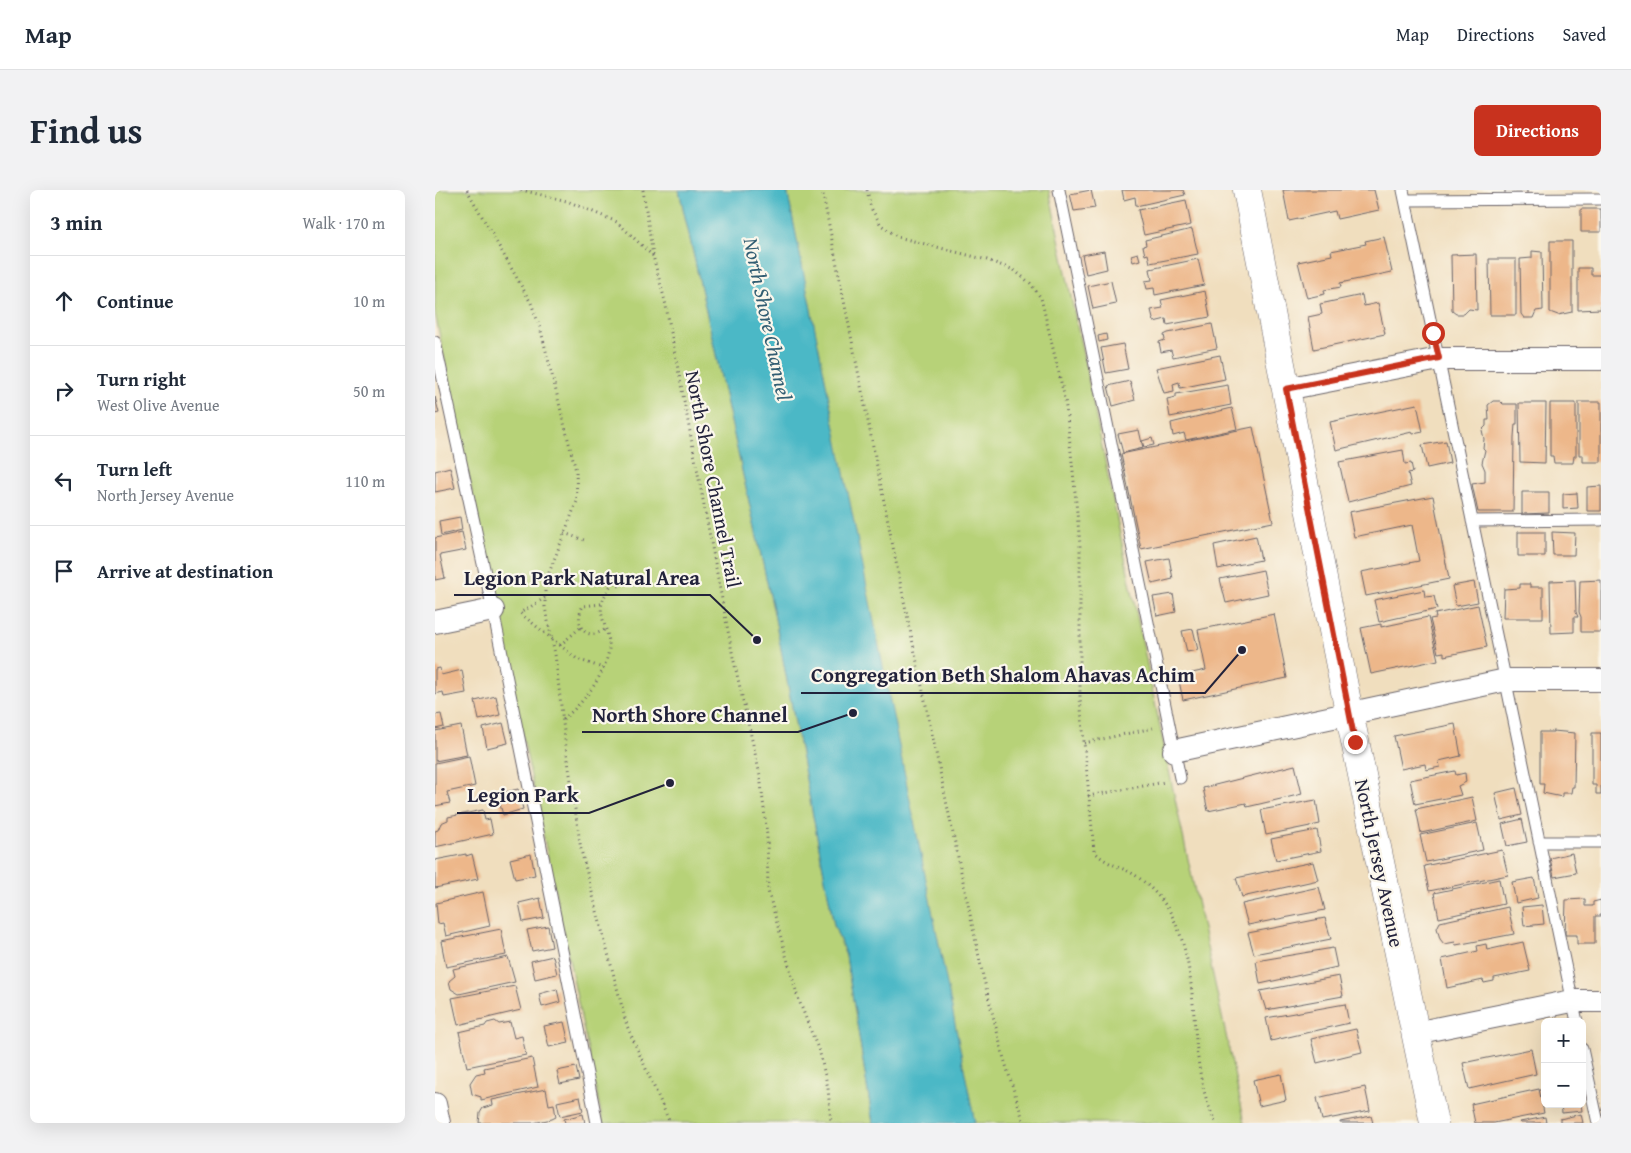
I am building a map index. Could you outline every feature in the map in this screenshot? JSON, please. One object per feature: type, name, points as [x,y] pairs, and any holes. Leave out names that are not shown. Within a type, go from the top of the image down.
[{"type":"main road","name":"North Jersey Avenue","points":[[1247,190],[1349,712],[1434,1123]]},
{"type":"street","points":[[1286,389],[1439,358],[1601,359]]},
{"type":"street","points":[[435,622],[493,610]]},
{"type":"street","points":[[1174,751],[1349,712],[1506,680],[1601,680]]},
{"type":"street","points":[[1415,1033],[1574,1011],[1601,1001]]},
{"type":"street","points":[[435,1104],[439,1123]]},
{"type":"lane","points":[[1059,190],[1180,778]]},
{"type":"lane","points":[[1574,1011],[1405,195],[1601,199]]},
{"type":"lane","points":[[435,342],[493,610],[597,1123]]},
{"type":"lane","points":[[1473,521],[1601,520]]},
{"type":"lane","points":[[1539,842],[1601,842]]},
{"type":"lane","points":[[1585,1063],[1598,1123]]},
{"type":"path","points":[[467,190],[531,303],[540,327],[576,471],[577,501],[545,583],[545,598],[581,850],[627,1026],[670,1123]]},
{"type":"path","points":[[521,190],[567,201],[617,222],[653,256]]},
{"type":"path","name":"North Shore Channel Trail","points":[[643,190],[653,256],[665,301],[733,658],[760,775],[767,835],[769,891],[798,998],[820,1054],[828,1088],[831,1123]]},
{"type":"path","points":[[822,190],[897,567],[981,966],[1004,1059],[1024,1123]]},
{"type":"path","points":[[867,190],[871,208],[881,225],[898,237],[987,260],[1014,270],[1030,283],[1041,298],[1065,399],[1073,471],[1079,544],[1079,639],[1084,743],[1094,851],[1103,861],[1139,877],[1169,911],[1178,931],[1186,955],[1201,1076],[1206,1097],[1216,1123]]},
{"type":"path","points":[[565,533],[584,540]]},
{"type":"path","points":[[606,578],[621,587]]},
{"type":"path","points":[[563,719],[572,712],[591,689],[603,668],[610,648],[601,604],[613,582]]},
{"type":"path","points":[[545,598],[520,613],[577,659],[603,668]]},
{"type":"path","points":[[601,604],[583,606],[579,618],[581,627],[585,631],[594,634],[606,629]]},
{"type":"path","points":[[560,645],[581,627]]},
{"type":"path","points":[[1084,743],[1168,724]]},
{"type":"path","points":[[1088,796],[1180,778]]},
{"type":"green space","points":[[435,190],[679,190],[774,613],[834,925],[846,956],[873,1123],[603,1123],[435,313]]},
{"type":"green space","points":[[787,190],[1049,190],[1172,785],[1245,1123],[971,1123]]},
{"type":"water","points":[[679,190],[787,190],[975,1123],[873,1123],[846,956],[834,925],[774,613]]},
{"type":"building","points":[[1091,190],[1095,208],[1074,211],[1070,194]]},
{"type":"building","points":[[1122,190],[1183,190],[1185,195],[1136,206],[1135,197],[1124,200]]},
{"type":"building","points":[[1283,190],[1374,190],[1379,210],[1337,219],[1335,211],[1289,221]]},
{"type":"building","points":[[1505,190],[1527,190],[1527,195],[1505,195]]},
{"type":"building","points":[[1186,200],[1191,225],[1144,235],[1138,210]]},
{"type":"building","points":[[1581,209],[1601,209],[1601,232],[1581,232]]},
{"type":"building","points":[[1192,229],[1198,254],[1150,263],[1148,254],[1145,255],[1143,246],[1146,245],[1145,240]]},
{"type":"building","points":[[1384,237],[1392,272],[1340,283],[1341,287],[1324,290],[1325,294],[1307,298],[1298,262],[1332,255],[1331,251],[1366,244],[1365,241]]},
{"type":"building","points":[[1550,241],[1572,241],[1572,312],[1558,315],[1550,312]]},
{"type":"building","points":[[1104,251],[1107,269],[1086,274],[1082,255]]},
{"type":"building","points":[[1532,251],[1542,252],[1543,310],[1536,311],[1533,318],[1524,318],[1521,314],[1520,259],[1532,258]]},
{"type":"building","points":[[1138,253],[1140,260],[1133,262],[1131,255]]},
{"type":"building","points":[[1476,254],[1477,310],[1469,309],[1464,314],[1456,314],[1452,311],[1451,255]]},
{"type":"building","points":[[1198,259],[1204,285],[1155,295],[1154,288],[1147,289],[1145,281],[1152,280],[1150,269]]},
{"type":"building","points":[[1489,259],[1516,259],[1516,315],[1490,315]]},
{"type":"building","points":[[1578,268],[1591,268],[1591,275],[1601,275],[1601,309],[1578,310]]},
{"type":"building","points":[[1111,281],[1116,304],[1093,309],[1088,286]]},
{"type":"building","points":[[1205,291],[1210,317],[1167,325],[1166,319],[1154,322],[1151,310],[1163,308],[1161,300]]},
{"type":"building","points":[[1362,295],[1364,306],[1378,303],[1385,334],[1314,349],[1308,317],[1322,314],[1320,304]]},
{"type":"building","points":[[1212,324],[1217,348],[1173,357],[1171,350],[1161,352],[1159,342],[1165,340],[1164,335]]},
{"type":"building","points":[[1106,334],[1107,340],[1099,342],[1098,336]]},
{"type":"building","points":[[1123,344],[1128,369],[1106,373],[1101,348]]},
{"type":"building","points":[[1220,355],[1225,379],[1180,388],[1179,382],[1173,384],[1174,391],[1164,393],[1156,368]]},
{"type":"building","points":[[1130,381],[1135,400],[1113,406],[1108,386]]},
{"type":"building","points":[[1228,385],[1231,405],[1170,417],[1167,399],[1176,397],[1176,394]]},
{"type":"building","points":[[435,397],[439,413],[435,414]]},
{"type":"building","points":[[1493,401],[1500,401],[1503,404],[1517,404],[1517,424],[1515,424],[1514,437],[1513,512],[1478,512],[1472,484],[1485,482],[1485,470],[1482,463],[1485,450],[1483,448],[1482,430],[1486,426],[1486,420],[1489,420],[1488,405]]},
{"type":"building","points":[[1579,402],[1601,402],[1601,462],[1583,462],[1583,455],[1579,455]]},
{"type":"building","points":[[1519,403],[1546,403],[1545,463],[1520,462]]},
{"type":"building","points":[[1550,403],[1576,403],[1576,456],[1574,456],[1573,463],[1554,463],[1553,456],[1550,456]]},
{"type":"building","points":[[1417,404],[1423,432],[1413,434],[1412,432],[1336,450],[1330,422]]},
{"type":"building","points":[[1232,408],[1237,429],[1186,440],[1184,433],[1173,436],[1171,423]]},
{"type":"building","points":[[1253,427],[1273,522],[1141,549],[1121,454]]},
{"type":"building","points":[[1139,430],[1143,448],[1123,453],[1118,434]]},
{"type":"building","points":[[1152,438],[1154,445],[1144,447],[1142,441]]},
{"type":"building","points":[[1446,441],[1450,463],[1427,468],[1422,445]]},
{"type":"building","points":[[1403,450],[1405,464],[1411,463],[1413,472],[1408,473],[1411,486],[1348,502],[1339,462]]},
{"type":"building","points":[[450,467],[455,488],[435,492],[435,471]]},
{"type":"building","points":[[1601,486],[1601,511],[1587,511],[1587,487]]},
{"type":"building","points":[[1522,492],[1549,492],[1549,513],[1522,514]]},
{"type":"building","points":[[1577,493],[1578,508],[1563,509],[1563,494]]},
{"type":"building","points":[[1433,496],[1449,579],[1366,596],[1361,572],[1419,561],[1412,525],[1354,537],[1349,512]]},
{"type":"building","points":[[460,517],[462,530],[441,535],[439,521]]},
{"type":"building","points":[[462,532],[466,550],[440,555],[445,578],[435,580],[435,538]]},
{"type":"building","points":[[1518,532],[1545,532],[1545,556],[1518,556]]},
{"type":"building","points":[[1552,532],[1575,533],[1574,555],[1553,555]]},
{"type":"building","points":[[1256,536],[1261,560],[1218,569],[1214,545]]},
{"type":"building","points":[[1169,558],[1173,579],[1152,584],[1147,562]]},
{"type":"building","points":[[1263,570],[1268,594],[1226,603],[1220,579]]},
{"type":"building","points":[[1575,580],[1576,612],[1578,617],[1574,617],[1574,632],[1551,633],[1550,581]]},
{"type":"building","points":[[1601,580],[1601,632],[1581,632],[1579,612],[1580,581]]},
{"type":"building","points":[[1474,582],[1478,602],[1456,606],[1452,586]]},
{"type":"building","points":[[1520,584],[1530,584],[1530,587],[1543,587],[1543,618],[1503,618],[1504,589],[1520,588]]},
{"type":"building","points":[[1424,590],[1425,597],[1434,596],[1437,609],[1379,622],[1374,600]]},
{"type":"building","points":[[1173,594],[1176,612],[1157,616],[1153,597]]},
{"type":"building","points":[[1478,605],[1487,647],[1444,656],[1444,652],[1438,653],[1430,619],[1436,618],[1435,614]]},
{"type":"building","points":[[1274,614],[1287,678],[1183,700],[1178,676],[1206,670],[1198,630]]},
{"type":"building","points":[[1428,617],[1438,660],[1371,674],[1361,628],[1381,624],[1381,627]]},
{"type":"building","points":[[1193,629],[1198,650],[1187,652],[1182,631]]},
{"type":"building","points":[[440,668],[441,675],[462,670],[466,693],[444,697],[443,692],[435,694],[435,669]]},
{"type":"building","points":[[496,696],[500,715],[479,720],[475,701]]},
{"type":"building","points":[[441,714],[444,727],[435,729],[435,715]]},
{"type":"building","points":[[503,723],[508,743],[487,748],[483,728]]},
{"type":"building","points":[[1455,724],[1461,756],[1439,761],[1440,767],[1426,770],[1425,764],[1401,769],[1394,736]]},
{"type":"building","points":[[461,726],[467,755],[435,761],[435,731]]},
{"type":"building","points":[[1540,732],[1575,733],[1574,787],[1572,787],[1571,793],[1562,793],[1562,797],[1543,793],[1544,784],[1540,784]]},
{"type":"building","points":[[1592,733],[1601,733],[1601,794],[1596,794],[1596,785],[1592,785]]},
{"type":"building","points":[[469,756],[475,786],[447,792],[450,803],[435,806],[435,763]]},
{"type":"building","points":[[1295,765],[1302,794],[1247,807],[1246,803],[1208,811],[1203,788]]},
{"type":"building","points":[[1455,771],[1456,775],[1465,773],[1466,782],[1458,786],[1461,795],[1415,804],[1410,780]]},
{"type":"building","points":[[1516,788],[1522,815],[1501,820],[1495,793]]},
{"type":"building","points":[[518,789],[523,809],[503,815],[497,794]]},
{"type":"building","points":[[1472,797],[1477,821],[1421,833],[1416,809]]},
{"type":"building","points":[[1316,800],[1320,824],[1266,835],[1261,810]]},
{"type":"building","points":[[483,810],[485,820],[490,819],[493,834],[435,847],[435,831],[438,830],[441,823],[448,820],[448,817]]},
{"type":"building","points":[[1522,819],[1527,842],[1507,846],[1502,824]]},
{"type":"building","points":[[1477,823],[1483,850],[1426,862],[1420,835]]},
{"type":"building","points":[[1317,830],[1321,851],[1276,860],[1271,839]]},
{"type":"building","points":[[1502,850],[1508,875],[1429,891],[1424,866]]},
{"type":"building","points":[[1572,853],[1576,873],[1554,877],[1550,858]]},
{"type":"building","points":[[466,854],[466,856],[472,854],[478,879],[435,888],[435,860]]},
{"type":"building","points":[[531,854],[535,875],[515,879],[510,859]]},
{"type":"building","points":[[1313,862],[1318,880],[1242,897],[1236,878]]},
{"type":"building","points":[[1534,878],[1538,898],[1516,903],[1512,882]]},
{"type":"building","points":[[1499,879],[1504,904],[1439,918],[1434,893]]},
{"type":"building","points":[[1319,887],[1325,910],[1248,925],[1242,904]]},
{"type":"building","points":[[483,892],[490,926],[446,936],[443,923],[438,924],[436,903]]},
{"type":"building","points":[[540,898],[544,918],[523,922],[519,903]]},
{"type":"building","points":[[1585,899],[1585,906],[1593,906],[1593,902],[1601,900],[1601,916],[1595,916],[1595,944],[1577,944],[1577,935],[1565,935],[1566,900]]},
{"type":"building","points":[[1542,905],[1544,924],[1524,926],[1522,907]]},
{"type":"building","points":[[1508,907],[1514,934],[1456,945],[1455,942],[1444,944],[1440,939],[1437,928],[1440,922]]},
{"type":"building","points":[[1325,918],[1331,939],[1254,954],[1248,933]]},
{"type":"building","points":[[548,926],[552,947],[532,951],[527,930]]},
{"type":"building","points":[[501,929],[506,955],[446,967],[441,941]]},
{"type":"building","points":[[1523,942],[1530,971],[1494,978],[1494,981],[1484,983],[1483,980],[1447,988],[1442,959],[1478,951],[1477,946],[1486,944],[1487,950]]},
{"type":"building","points":[[1333,948],[1337,967],[1260,984],[1256,961]]},
{"type":"building","points":[[553,956],[557,974],[535,979],[531,961]]},
{"type":"building","points":[[508,957],[515,982],[459,994],[451,989],[449,981],[455,976],[453,969]]},
{"type":"building","points":[[1339,976],[1343,996],[1266,1010],[1260,991]]},
{"type":"building","points":[[515,986],[521,1010],[458,1025],[452,998]]},
{"type":"building","points":[[557,989],[560,1002],[542,1007],[539,994]]},
{"type":"building","points":[[1345,1004],[1349,1023],[1271,1041],[1266,1018]]},
{"type":"building","points":[[495,1021],[499,1024],[510,1022],[514,1038],[522,1036],[526,1055],[467,1067],[459,1032],[485,1026],[487,1023]]},
{"type":"building","points":[[564,1022],[569,1043],[549,1047],[544,1026]]},
{"type":"building","points":[[1356,1029],[1362,1052],[1317,1063],[1311,1039]]},
{"type":"building","points":[[1531,1049],[1536,1074],[1469,1089],[1463,1063]]},
{"type":"building","points":[[532,1058],[538,1087],[481,1100],[481,1097],[472,1094],[470,1083],[476,1074],[485,1072],[484,1068]]},
{"type":"building","points":[[576,1067],[579,1080],[560,1084],[557,1071]]},
{"type":"building","points":[[1281,1074],[1286,1100],[1259,1106],[1253,1080]]},
{"type":"building","points":[[1365,1087],[1370,1111],[1322,1120],[1317,1098]]},
{"type":"building","points":[[546,1089],[549,1105],[554,1104],[556,1117],[533,1123],[479,1123],[480,1113],[483,1108],[493,1105],[492,1100]]},
{"type":"building","points":[[1539,1089],[1541,1108],[1543,1108],[1544,1113],[1494,1123],[1475,1123],[1471,1104]]},
{"type":"building","points":[[580,1097],[583,1111],[560,1116],[557,1102]]},
{"type":"building","points":[[1561,1108],[1582,1108],[1582,1111],[1562,1113]]},
{"type":"building","points":[[583,1114],[585,1123],[565,1123],[564,1119]]},
{"type":"building","points":[[1581,1114],[1583,1123],[1560,1123],[1560,1119]]},
{"type":"building","points":[[1371,1116],[1373,1123],[1340,1123],[1340,1122]]},
{"type":"building","points":[[1545,1117],[1546,1123],[1520,1122]]},
{"type":"place","name":"Legion Park Natural Area","points":[[757,640]]},
{"type":"place","name":"Congregation Beth Shalom Ahavas Achim","points":[[1242,650]]},
{"type":"place","name":"North Shore Channel","points":[[853,713]]},
{"type":"place","name":"Legion Park","points":[[670,783]]},
{"type":"route","points":[[1355,742],[1286,389],[1439,358],[1433,333]]}]
